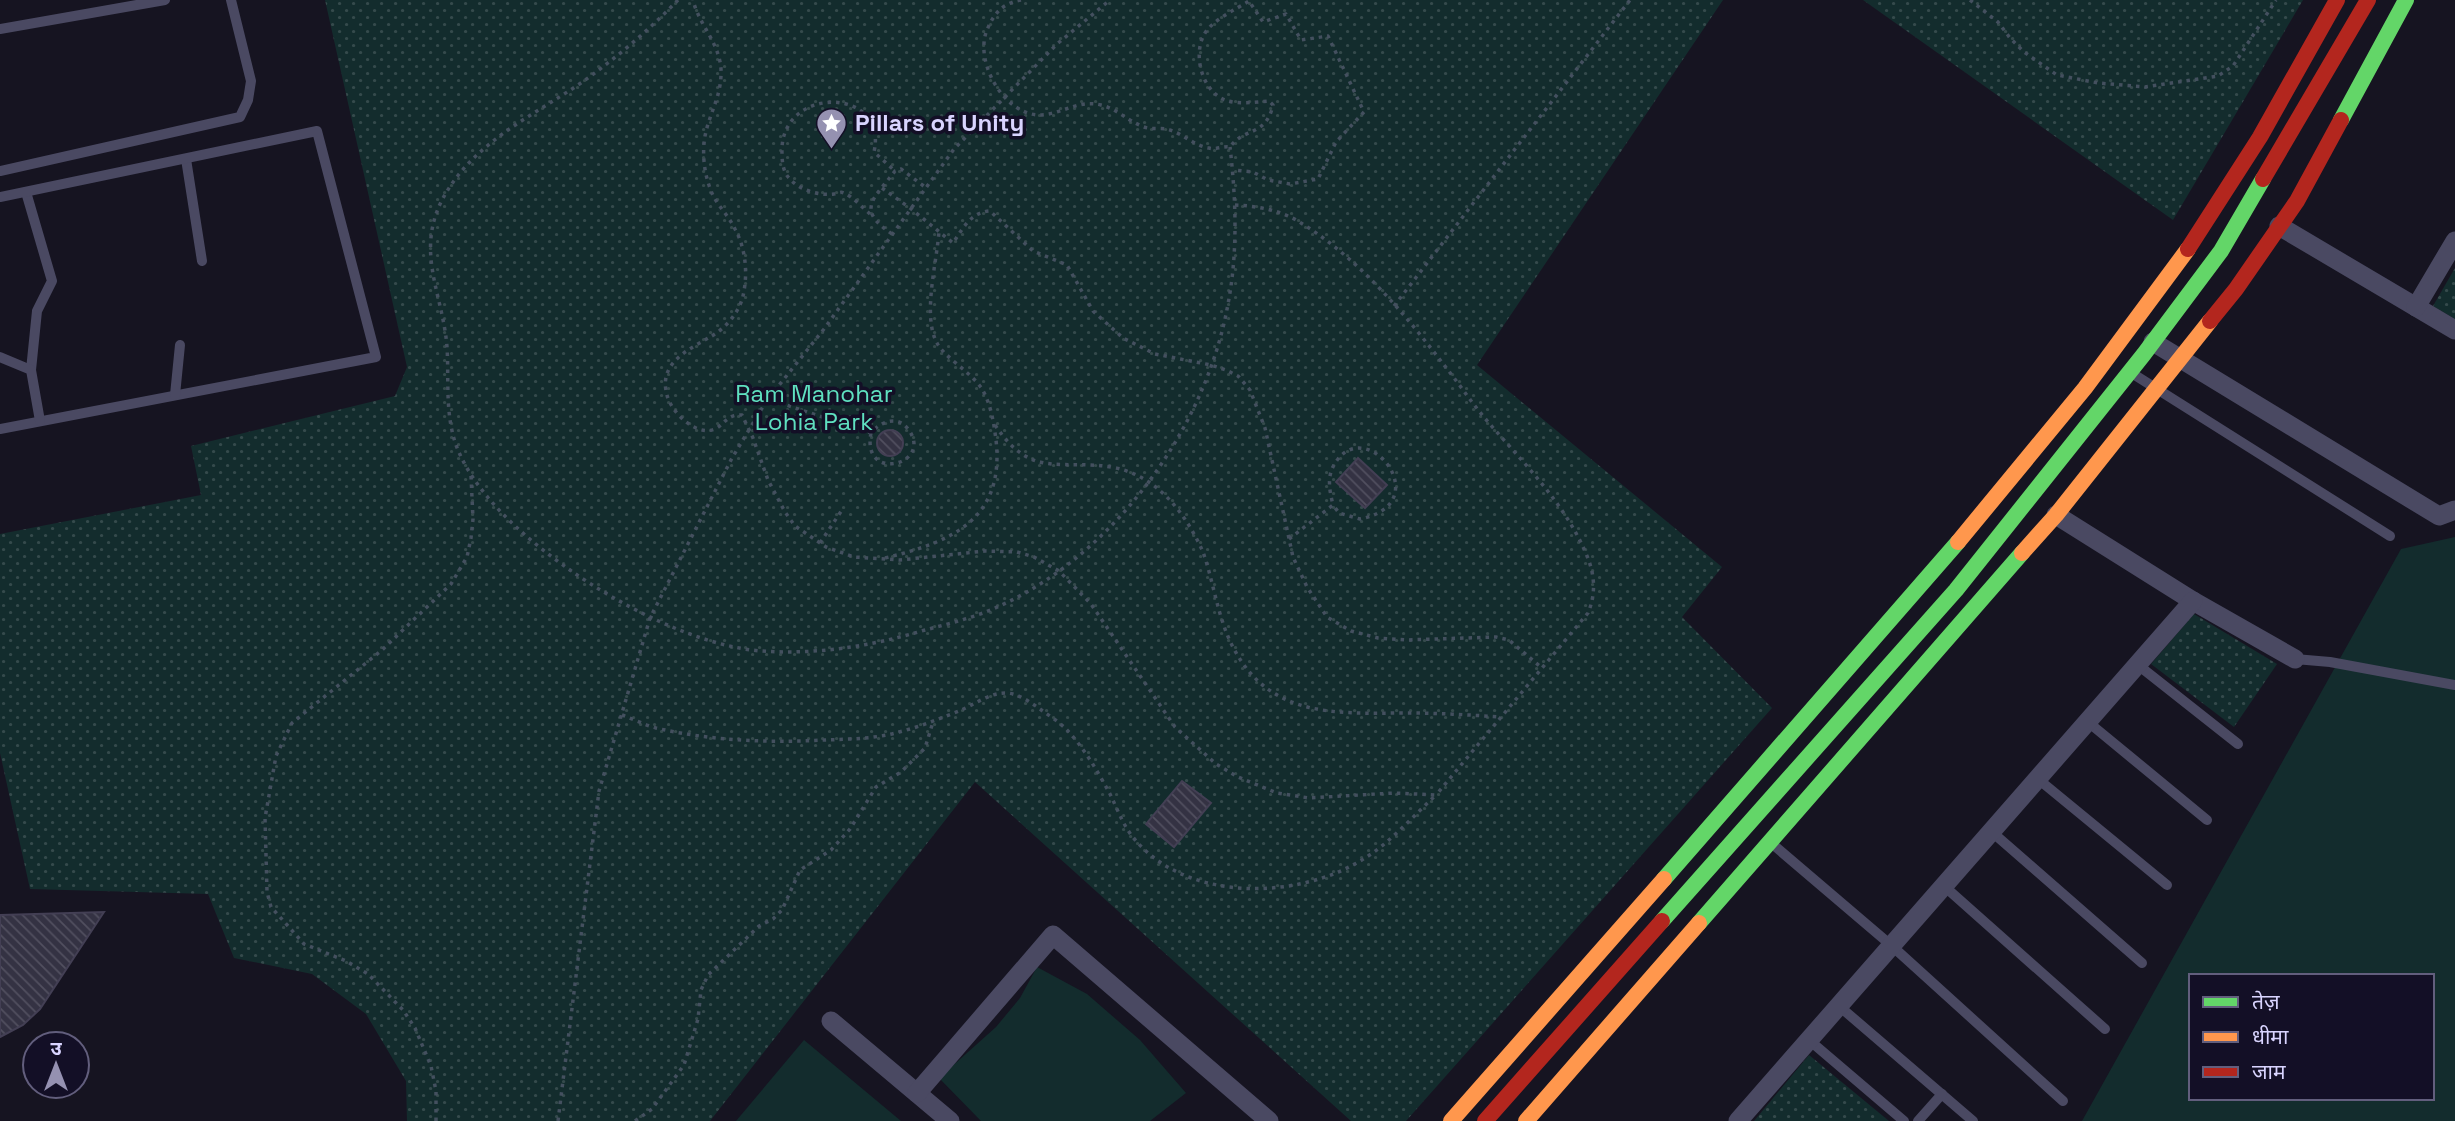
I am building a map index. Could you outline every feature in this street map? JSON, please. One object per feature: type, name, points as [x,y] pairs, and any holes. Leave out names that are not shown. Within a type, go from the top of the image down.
[{"type":"street","points":[[1451,1121],[1930,577],[2108,358],[2180,262],[2253,149],[2337,0]]},
{"type":"street","points":[[1485,1121],[1956,590],[2130,372],[2221,251],[2368,0]]},
{"type":"street","points":[[1526,1121],[2056,515],[2236,289],[2297,201],[2406,0]]},
{"type":"street","points":[[2279,226],[2455,330]]},
{"type":"street","points":[[2416,307],[2455,241]]},
{"type":"street","points":[[2153,342],[2439,516],[2455,510]]},
{"type":"street","points":[[2056,515],[2193,601],[2295,659]]},
{"type":"street","points":[[1738,1121],[2193,601]]},
{"type":"street","points":[[917,1093],[1053,935],[1269,1121]]},
{"type":"street","points":[[831,1021],[950,1121]]},
{"type":"lane","points":[[0,29],[165,0]]},
{"type":"lane","points":[[0,171],[240,117],[248,100],[251,82],[231,0]]},
{"type":"lane","points":[[0,197],[317,131],[376,357],[0,429]]},
{"type":"lane","points":[[186,159],[202,261]]},
{"type":"lane","points":[[26,192],[52,281],[37,311],[31,370],[40,421]]},
{"type":"lane","points":[[175,395],[180,345]]},
{"type":"lane","points":[[0,357],[31,370]]},
{"type":"lane","points":[[2108,358],[2390,536]]},
{"type":"lane","points":[[2295,659],[2330,662],[2455,685]]},
{"type":"lane","points":[[2138,665],[2238,744]]},
{"type":"lane","points":[[2088,722],[2207,820]]},
{"type":"lane","points":[[2038,779],[2167,885]]},
{"type":"lane","points":[[1992,832],[2142,963]]},
{"type":"lane","points":[[1770,842],[1892,946],[2063,1101]]},
{"type":"lane","points":[[1944,886],[2105,1029]]},
{"type":"lane","points":[[1839,1006],[1973,1121]]},
{"type":"lane","points":[[1809,1040],[1904,1121]]},
{"type":"lane","points":[[1918,1121],[1942,1094]]},
{"type":"path","points":[[678,0],[640,36],[579,84],[506,129],[456,176],[431,228],[432,274],[446,330],[446,392],[450,425],[456,446],[471,474],[509,520],[550,556],[609,596],[650,618],[717,642],[757,651],[807,652],[898,638],[983,613],[1013,599],[1059,570],[1110,528],[1128,510],[1175,443],[1197,401],[1211,365],[1228,303],[1236,224],[1230,147]]},
{"type":"path","points":[[693,0],[717,48],[721,68],[720,93],[704,142],[706,174],[714,197],[739,238],[743,249],[745,276],[743,297],[732,319],[710,337],[679,355],[669,370],[666,390],[671,405],[681,418],[691,425],[709,430],[717,428],[725,419],[742,415],[775,497],[795,526],[820,543],[854,557],[914,559],[985,551],[1017,552],[1034,557],[1059,570],[1091,604],[1175,727],[1216,764],[1238,777],[1278,793],[1309,798],[1394,793],[1436,795]]},
{"type":"path","points":[[1021,0],[1009,2],[997,11],[984,36],[988,73],[1016,106],[1033,114],[1052,113],[1076,104],[1099,104],[1119,112],[1145,128],[1169,129],[1208,148],[1230,147],[1239,138],[1264,126],[1273,106],[1269,101],[1236,102],[1217,96],[1201,72],[1199,53],[1204,34],[1219,19],[1249,1],[1263,22],[1286,14],[1301,40],[1328,36],[1364,112],[1336,142],[1318,178],[1290,184],[1268,180],[1253,172],[1233,170]]},
{"type":"path","points":[[558,1121],[598,791],[650,618],[748,430],[925,187],[954,149],[1057,44],[1110,0]]},
{"type":"path","points":[[1394,306],[1630,0]]},
{"type":"path","points":[[1970,0],[1998,22],[2024,52],[2057,75],[2098,83],[2146,86],[2218,76],[2233,66],[2276,0]]},
{"type":"path","points":[[892,234],[844,193],[812,192],[787,176],[782,147],[787,127],[800,112],[816,104],[846,102],[870,122],[875,138],[874,152],[895,171]]},
{"type":"path","points":[[870,214],[870,204],[895,171],[901,169],[925,187]]},
{"type":"path","points":[[882,188],[953,243],[968,221],[979,212],[990,211],[1033,251],[1067,265],[1093,311],[1123,338],[1155,354],[1211,365],[1238,376],[1250,390],[1265,428],[1293,557],[1307,587],[1327,617],[1351,631],[1378,638],[1406,640],[1496,637],[1509,640],[1542,668]]},
{"type":"path","points":[[622,715],[655,727],[730,740],[854,739],[895,733],[933,722],[979,703],[995,693],[1010,693],[1024,699],[1065,727],[1093,765],[1131,835],[1149,855],[1178,872],[1208,883],[1246,888],[1272,888],[1305,883],[1338,873],[1365,858],[1388,840],[1436,795],[1588,613],[1593,599],[1593,582],[1587,555],[1560,507],[1480,413],[1411,324],[1357,267],[1299,221],[1257,206],[1235,205]]},
{"type":"path","points":[[881,559],[932,545],[959,532],[985,505],[994,486],[998,457],[995,425],[984,392],[976,380],[937,344],[932,323],[939,232]]},
{"type":"path","points":[[768,399],[871,433]]},
{"type":"path","points":[[884,422],[902,423],[908,428],[913,439],[910,454],[902,463],[894,466],[883,463],[873,452],[871,433],[884,422]]},
{"type":"path","points":[[995,425],[1013,447],[1035,461],[1047,465],[1107,467],[1133,474],[1147,481],[1173,502],[1197,538],[1233,647],[1242,662],[1269,690],[1287,701],[1308,709],[1338,713],[1501,717]]},
{"type":"path","points":[[1355,448],[1370,450],[1389,463],[1396,487],[1387,508],[1360,519],[1339,513],[1334,505],[1329,488],[1329,472],[1344,452],[1355,448]]},
{"type":"path","points":[[436,1121],[436,1091],[431,1066],[415,1028],[403,1010],[369,974],[346,961],[304,944],[271,907],[267,892],[265,818],[276,756],[292,723],[382,650],[451,584],[467,557],[471,538],[471,474]]},
{"type":"path","points":[[1289,539],[1334,505]]},
{"type":"path","points":[[820,543],[842,510]]},
{"type":"path","points":[[635,1121],[652,1110],[684,1065],[698,1019],[701,990],[708,975],[758,926],[773,919],[782,910],[800,870],[831,850],[850,829],[876,787],[901,772],[925,748],[933,722]]},
{"type":"green space","name":"Ram Manohar Lohia Park","points":[[325,0],[1723,0],[1477,365],[1722,567],[1682,617],[1772,708],[1406,1121],[1351,1121],[975,782],[710,1121],[407,1121],[406,1081],[366,1014],[312,974],[234,958],[208,894],[30,889],[0,753],[0,534],[201,495],[191,446],[395,396],[407,367]]},
{"type":"green space","points":[[1863,0],[2303,0],[2173,220]]},
{"type":"green space","points":[[2455,268],[2455,319],[2433,306]]},
{"type":"green space","points":[[2455,537],[2455,1121],[2082,1121],[2401,549]]},
{"type":"green space","points":[[2194,614],[2277,664],[2234,727],[2151,664]]},
{"type":"green space","points":[[1037,967],[1087,994],[1140,1040],[1186,1093],[1150,1121],[981,1121],[939,1078],[996,1027],[1020,998]]},
{"type":"green space","points":[[804,1040],[901,1121],[736,1121]]},
{"type":"green space","points":[[1809,1055],[1889,1121],[1754,1121]]},
{"type":"building","points":[[890,430],[899,434],[903,443],[899,452],[890,456],[881,452],[877,443],[881,434]]},
{"type":"building","points":[[1358,458],[1387,485],[1365,508],[1336,482]]},
{"type":"building","points":[[1182,781],[1211,803],[1174,847],[1146,824]]},
{"type":"building","points":[[104,912],[40,1009],[23,1025],[0,1037],[0,915]]},
{"type":"traffic: fast","points":[[2341,120],[2406,0]]},
{"type":"traffic: fast","points":[[1662,921],[1956,590],[2144,354],[2221,251],[2263,179]]},
{"type":"traffic: fast","points":[[1664,879],[1958,542]]},
{"type":"traffic: fast","points":[[1699,923],[2022,553]]},
{"type":"traffic: slow","points":[[1958,542],[2085,388],[2188,249]]},
{"type":"traffic: slow","points":[[2022,553],[2056,515],[2210,321]]},
{"type":"traffic: slow","points":[[1451,1121],[1664,879]]},
{"type":"traffic: slow","points":[[1526,1121],[1699,923]]},
{"type":"traffic: jam","points":[[2188,249],[2260,137],[2337,0]]},
{"type":"traffic: jam","points":[[2263,179],[2368,0]]},
{"type":"traffic: jam","points":[[2210,321],[2236,289],[2297,201],[2341,120]]},
{"type":"traffic: jam","points":[[1485,1121],[1662,921]]},
{"type":"place","name":"Pillars of Unity","points":[[832,150]]}]
